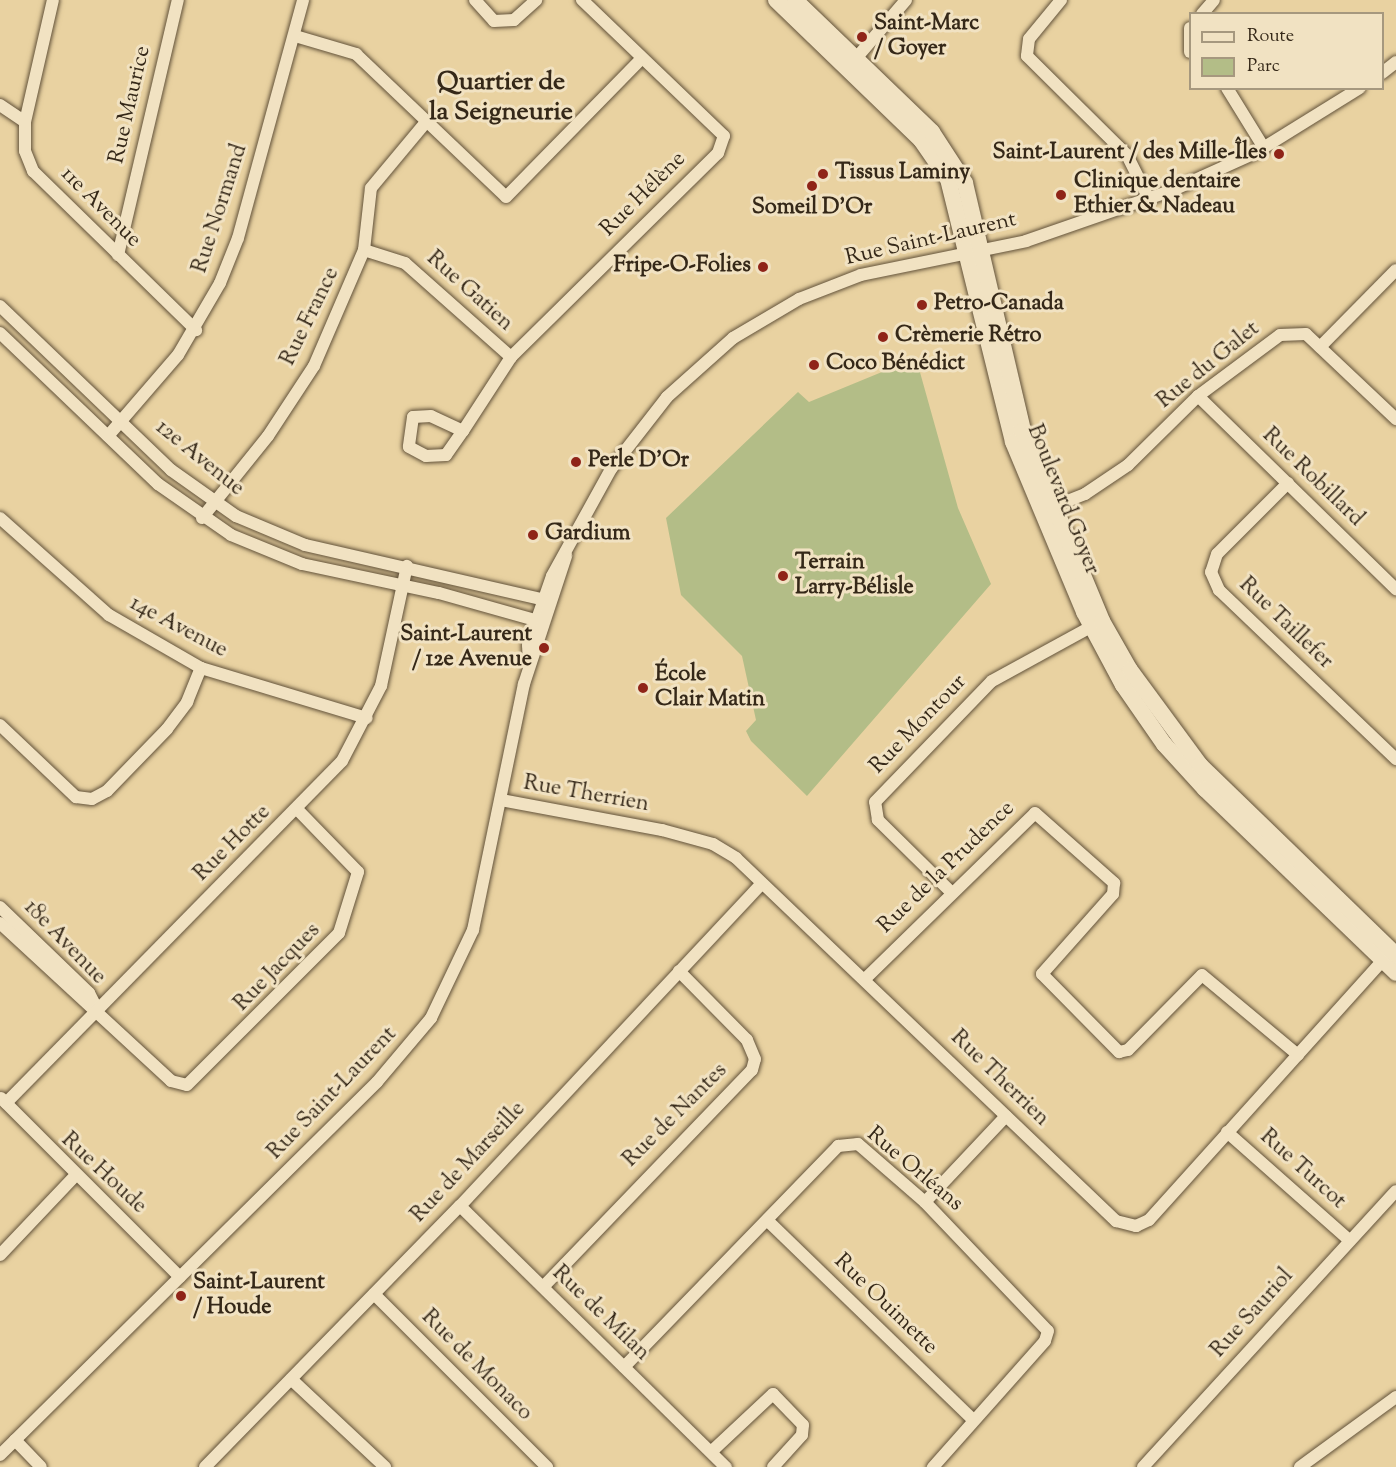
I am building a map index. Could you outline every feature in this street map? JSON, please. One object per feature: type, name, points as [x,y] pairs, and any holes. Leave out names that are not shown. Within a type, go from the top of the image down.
[{"type":"street","name":"11e Avenue","points":[[53,0],[25,122],[25,151],[33,171],[196,330]]},
{"type":"street","name":"Rue Maurice","points":[[117,255],[178,0]]},
{"type":"street","name":"Rue Normand","points":[[108,436],[196,330],[238,238],[303,0]]},
{"type":"street","points":[[475,0],[494,21],[514,20],[537,0]]},
{"type":"street","name":"Rue Hélène","points":[[463,431],[431,416],[413,417],[407,430],[409,447],[426,456],[446,455],[463,431],[511,357],[718,153],[724,136],[582,0]]},
{"type":"street","name":"Boulevard Goyer","points":[[776,0],[851,63]]},
{"type":"street","name":"Boulevard Goyer","points":[[795,0],[936,159],[954,190],[975,251],[1003,410],[1096,624],[1132,700],[1180,763],[1392,953],[1396,973]]},
{"type":"street","points":[[851,63],[906,0]]},
{"type":"street","points":[[1061,0],[1029,39],[1027,56],[1127,155],[1149,199]]},
{"type":"street","points":[[1205,12],[1214,0]]},
{"type":"street","points":[[295,36],[356,54],[506,197],[641,58]]},
{"type":"street","points":[[1384,72],[1396,62]]},
{"type":"street","points":[[1228,90],[1264,148]]},
{"type":"street","name":"Rue Saint-Laurent","points":[[0,1455],[180,1277],[425,1027],[473,930],[529,665],[541,622],[566,556],[625,448],[666,397],[713,353],[769,315],[823,288],[890,266],[1026,241],[1149,199],[1264,148],[1357,90]]},
{"type":"street","points":[[0,105],[25,122]]},
{"type":"street","name":"Rue France","points":[[202,518],[268,436],[314,366],[364,250],[370,188],[426,122]]},
{"type":"street","name":"Rue Gatien","points":[[364,250],[405,263],[511,357]]},
{"type":"street","points":[[1320,347],[1396,270]]},
{"type":"street","name":"12e Avenue","points":[[0,306],[121,423],[214,503],[285,538],[549,601]]},
{"type":"street","name":"12e Avenue","points":[[0,333],[108,436],[202,518],[286,559],[403,584],[541,622]]},
{"type":"street","name":"Rue du Galet","points":[[1047,509],[1128,465],[1198,396],[1280,335],[1306,334],[1396,419]]},
{"type":"street","name":"Rue Robillard","points":[[1198,396],[1396,589]]},
{"type":"street","name":"Rue Taillefer","points":[[1288,483],[1217,554],[1211,572],[1219,590],[1396,759]]},
{"type":"street","name":"14e Avenue","points":[[0,518],[109,615],[201,668],[367,718]]},
{"type":"street","name":"Rue Hotte","points":[[3,1100],[297,809],[342,761],[367,718],[384,675],[407,566]]},
{"type":"street","name":"Rue Montour","points":[[951,892],[878,820],[875,802],[992,681],[1096,624]]},
{"type":"street","points":[[0,725],[76,797],[92,799],[107,791],[167,729],[187,702],[201,668]]},
{"type":"street","name":"Rue Therrien","points":[[501,800],[713,844],[866,978],[1116,1221],[1136,1226],[1149,1220],[1392,953]]},
{"type":"street","name":"Rue Jacques","points":[[188,1085],[339,933],[357,872],[297,809]]},
{"type":"street","name":"Rue de la Prudence","points":[[866,978],[1026,816],[1042,814],[1114,883],[1113,894],[1048,964],[1042,974],[1045,983],[1119,1052],[1128,1050],[1202,975],[1298,1055]]},
{"type":"street","name":"Rue de Marseille","points":[[211,1465],[291,1379],[460,1206],[761,884]]},
{"type":"street","name":"18e Avenue","points":[[0,907],[89,993],[97,1009]]},
{"type":"street","name":"18e Avenue","points":[[0,923],[80,1001],[97,1009],[171,1081],[188,1085]]},
{"type":"street","name":"Rue de Nantes","points":[[543,1287],[752,1070],[755,1059],[747,1040],[679,971]]},
{"type":"street","name":"Rue Houde","points":[[3,1100],[75,1176],[180,1277]]},
{"type":"street","points":[[925,1202],[1006,1116]]},
{"type":"street","name":"Rue Turcot","points":[[1227,1132],[1349,1240]]},
{"type":"street","name":"Rue Orléans","points":[[624,1367],[846,1141],[858,1144],[925,1202],[1043,1319],[1048,1331],[1046,1341],[933,1467]]},
{"type":"street","points":[[0,1255],[75,1176]]},
{"type":"street","name":"Rue Sauriol","points":[[1143,1467],[1396,1191]]},
{"type":"street","name":"Rue de Milan","points":[[460,1206],[726,1467]]},
{"type":"street","name":"Rue Ouimette","points":[[768,1221],[973,1420]]},
{"type":"street","name":"Rue de Monaco","points":[[374,1294],[547,1467]]},
{"type":"street","points":[[291,1379],[385,1467]]},
{"type":"street","points":[[711,1452],[773,1394],[803,1425],[802,1435],[773,1467]]},
{"type":"street","points":[[1300,1467],[1396,1397]]},
{"type":"street","points":[[15,1440],[42,1467]]},
{"type":"green space","points":[[916,358],[958,508],[991,584],[807,796],[751,741],[746,731],[756,720],[742,656],[681,595],[666,518],[798,392],[809,402]]},
{"type":"place","name":"Saint-Marc / Goyer","points":[[862,37]]},
{"type":"place","name":"Saint-Laurent / des Mille-Îles","points":[[1279,154]]},
{"type":"place","name":"Tissus Laminy","points":[[823,174]]},
{"type":"place","name":"Someil D'Or","points":[[812,186]]},
{"type":"place","name":"Clinique dentaire Ethier & Nadeau","points":[[1061,195]]},
{"type":"place","name":"Fripe-O-Folies","points":[[763,267]]},
{"type":"place","name":"Petro-Canada","points":[[922,305]]},
{"type":"place","name":"Crèmerie Rétro","points":[[883,337]]},
{"type":"place","name":"Coco Bénédict","points":[[814,365]]},
{"type":"place","name":"Perle D'Or","points":[[576,462]]},
{"type":"place","name":"Gardium","points":[[533,535]]},
{"type":"place","name":"Terrain Larry-Bélisle","points":[[783,576]]},
{"type":"place","name":"Saint-Laurent / 12e Avenue","points":[[544,648]]},
{"type":"place","name":"École Clair Matin","points":[[643,688]]},
{"type":"place","name":"Saint-Laurent / Houde","points":[[181,1296]]},
{"type":"district","name":"Quartier de la Seigneurie","points":[[501,98]]}]
